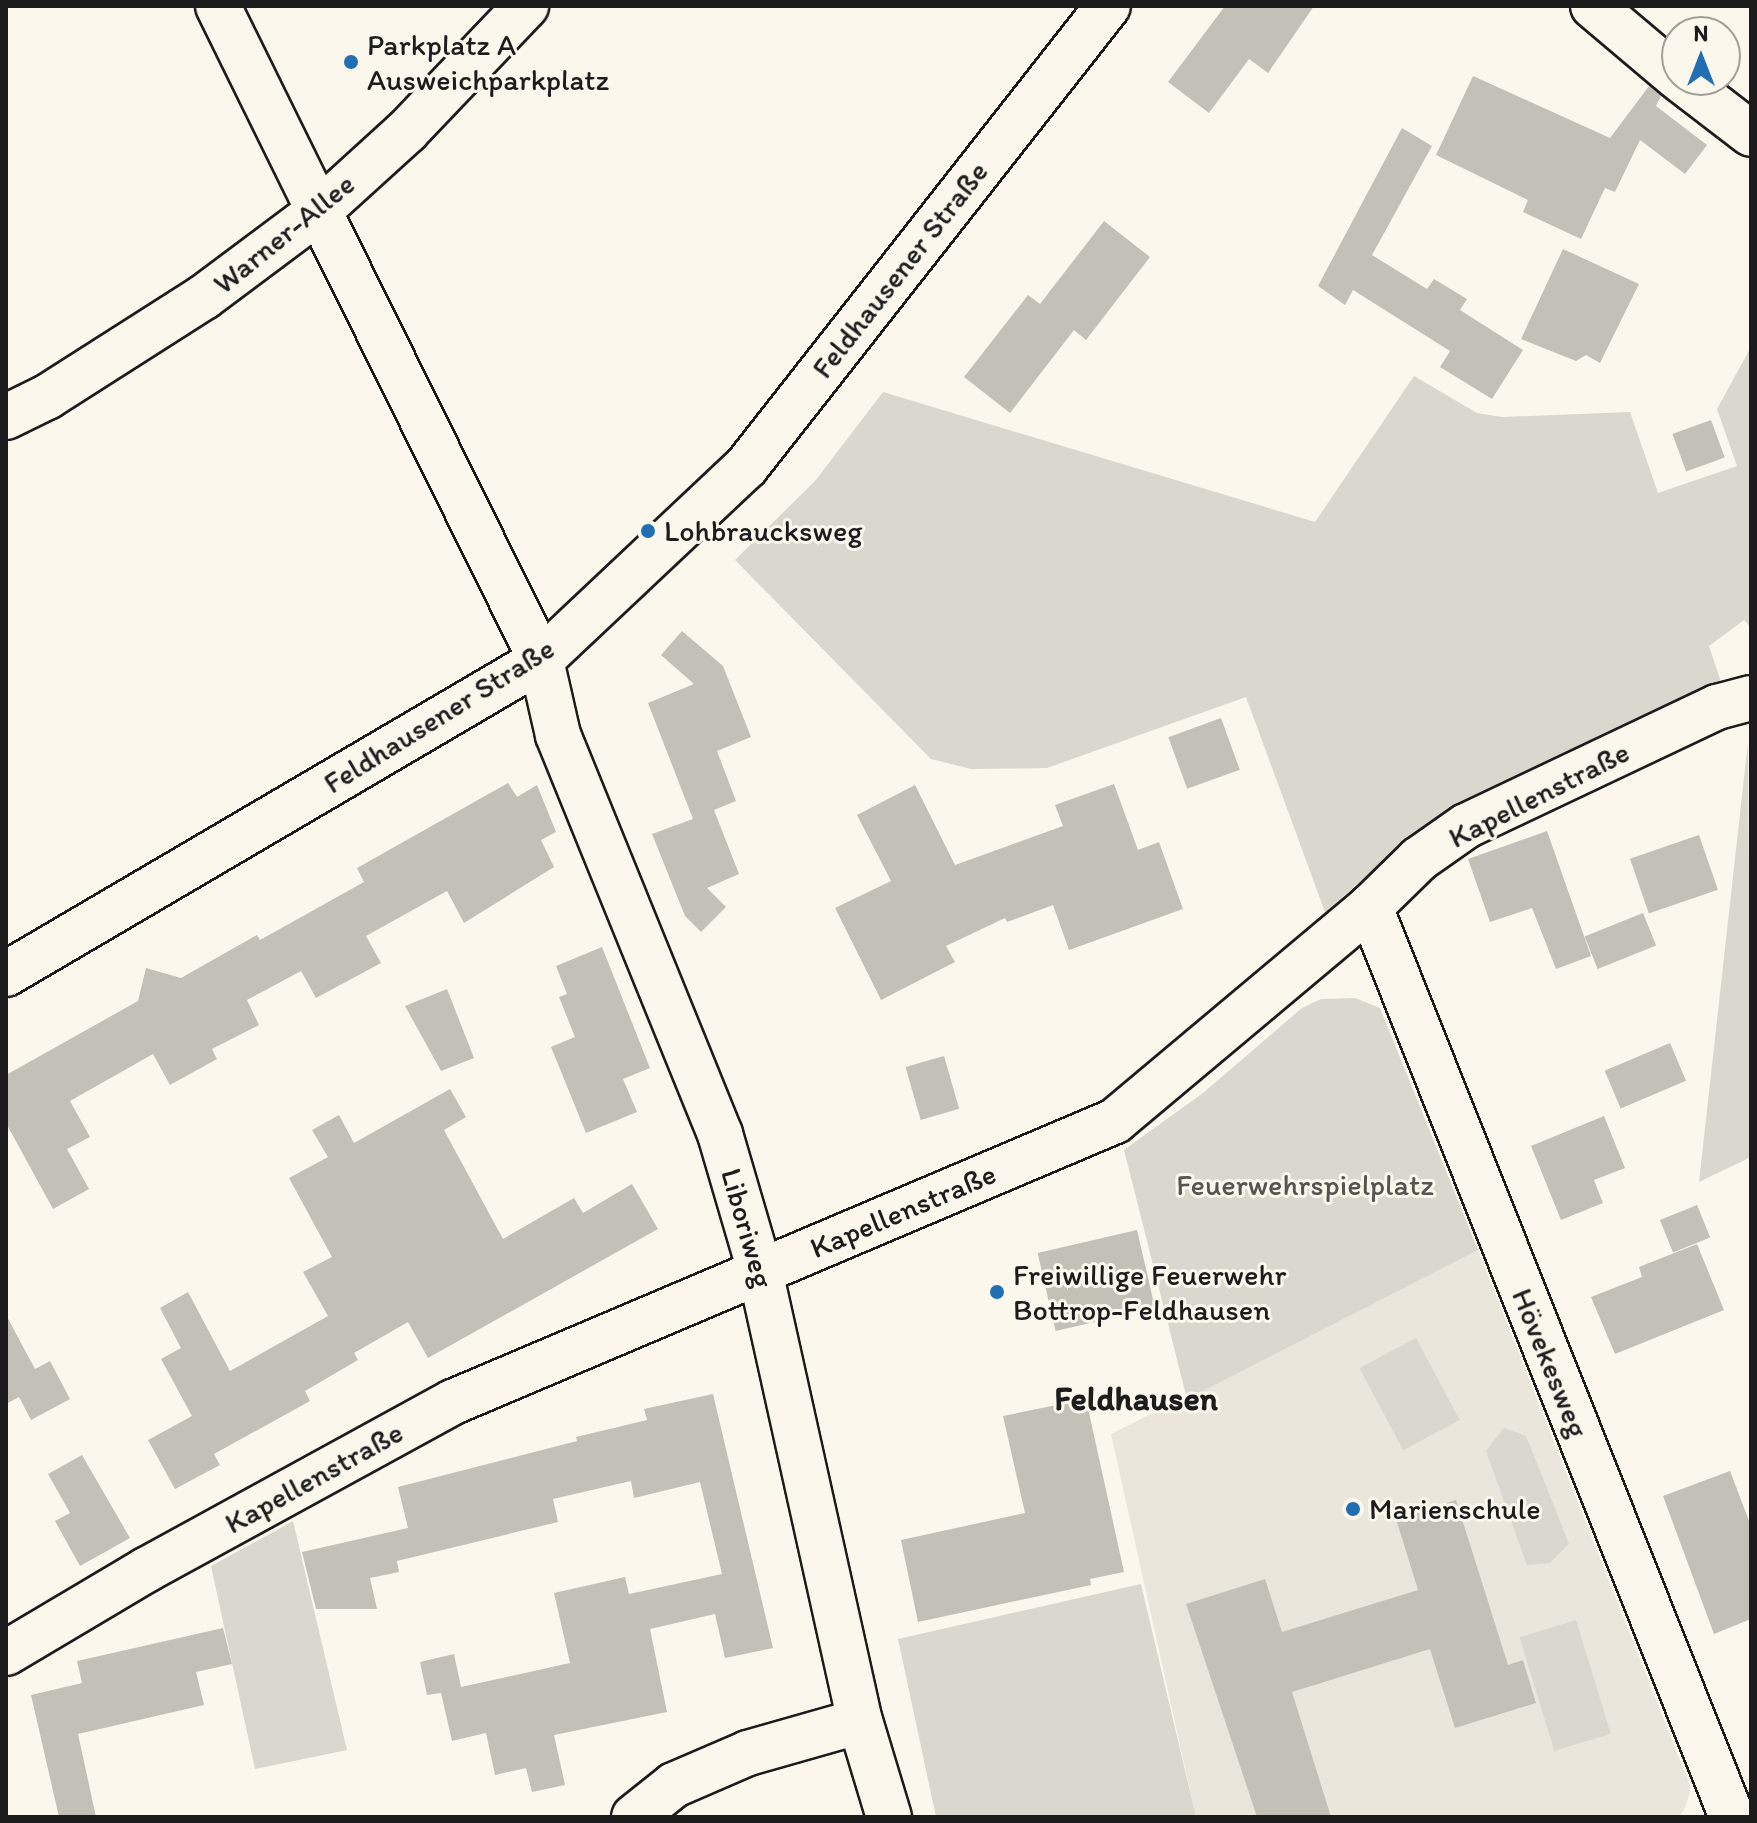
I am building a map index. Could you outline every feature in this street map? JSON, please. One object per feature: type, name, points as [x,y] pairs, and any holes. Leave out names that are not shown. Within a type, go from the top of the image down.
[{"type":"street","points":[[218,6],[541,660]]},
{"type":"street","name":"Warner-Allee","points":[[6,417],[47,397],[204,297],[319,211],[407,131],[526,6]]},
{"type":"street","name":"Feldhausener Straße","points":[[6,974],[541,660],[746,467],[1108,6]]},
{"type":"street","points":[[1593,6],[1661,63]]},
{"type":"street","points":[[1702,96],[1751,134]]},
{"type":"street","name":"Liboriweg","points":[[541,660],[558,735],[720,1134],[760,1271],[860,1721],[889,1817]]},
{"type":"street","name":"Kapellenstraße","points":[[6,1653],[146,1570],[453,1402],[1115,1121],[1370,907],[1419,859],[1466,826],[1717,707],[1751,698]]},
{"type":"street","name":"Hövekesweg","points":[[1370,907],[1732,1817]]},
{"type":"street","points":[[634,1817],[674,1785],[748,1753],[860,1721]]},
{"type":"shaded area","name":"Marienschule","points":[[1478,1250],[1691,1788],[1685,1808],[1679,1817],[1196,1817],[1111,1434]]},
{"type":"green space","points":[[1751,347],[1751,628],[1744,620],[1709,646],[1721,682],[1475,795],[1425,826],[1325,912],[1246,697],[1047,768],[971,769],[931,759],[735,560],[815,481],[883,392],[1315,522],[1414,376],[1477,413],[1502,417],[1630,412],[1658,493],[1737,466],[1717,409]]},
{"type":"green space","points":[[1748,742],[1751,1157],[1699,1182]]},
{"type":"green space","name":"Feuerwehrspielplatz","points":[[1355,998],[1380,1008],[1478,1250],[1187,1399],[1124,1150],[1203,1093],[1302,1008],[1321,999]]},
{"type":"green space","points":[[1416,1338],[1460,1420],[1403,1450],[1359,1368]]},
{"type":"green space","points":[[1504,1428],[1526,1436],[1569,1544],[1550,1563],[1527,1565],[1486,1451]]},
{"type":"green space","points":[[293,1521],[347,1750],[255,1769],[211,1566]]},
{"type":"green space","points":[[1141,1584],[1196,1817],[936,1817],[898,1639]]},
{"type":"green space","points":[[1576,1620],[1611,1734],[1554,1751],[1520,1637]]},
{"type":"building","points":[[1225,6],[1314,6],[1268,73],[1249,59],[1209,113],[1168,82]]},
{"type":"building","points":[[1473,76],[1610,138],[1649,86],[1661,96],[1656,106],[1707,145],[1685,174],[1640,140],[1615,192],[1605,188],[1581,239],[1523,212],[1528,200],[1436,155]]},
{"type":"building","points":[[1402,128],[1432,146],[1372,255],[1427,289],[1434,279],[1467,299],[1460,310],[1523,350],[1492,399],[1440,367],[1450,351],[1353,290],[1345,305],[1318,286]]},
{"type":"building","points":[[1104,221],[1150,257],[1086,340],[1074,330],[1010,413],[964,377],[1028,295],[1040,304]]},
{"type":"building","points":[[1563,249],[1639,284],[1600,363],[1586,355],[1576,361],[1521,339]]},
{"type":"building","points":[[1711,420],[1725,458],[1686,472],[1672,434]]},
{"type":"building","points":[[682,631],[723,666],[751,737],[717,751],[736,801],[714,810],[739,874],[707,888],[726,907],[701,932],[685,916],[652,834],[693,819],[648,703],[694,684],[661,655]]},
{"type":"building","points":[[1221,718],[1240,770],[1187,789],[1168,737]]},
{"type":"building","points":[[508,783],[517,797],[537,785],[556,832],[541,840],[554,867],[464,923],[447,891],[366,936],[381,963],[316,998],[301,971],[247,1000],[259,1025],[212,1049],[217,1059],[170,1085],[153,1054],[70,1101],[90,1137],[67,1149],[89,1189],[53,1209],[6,1123],[6,1075],[138,1001],[146,968],[181,978],[257,935],[260,940],[364,882],[357,868]]},
{"type":"building","points":[[1114,784],[1138,850],[1159,842],[1183,909],[1069,950],[1053,905],[1007,922],[1005,918],[946,946],[955,962],[881,1000],[835,908],[891,881],[857,815],[915,785],[955,865],[1063,826],[1055,805]]},
{"type":"building","points":[[1547,831],[1591,956],[1556,969],[1532,908],[1490,922],[1468,859]]},
{"type":"building","points":[[1699,835],[1718,890],[1649,914],[1630,859]]},
{"type":"building","points":[[1643,913],[1656,945],[1598,969],[1585,937]]},
{"type":"building","points":[[602,947],[650,1068],[623,1079],[637,1112],[586,1133],[551,1047],[575,1037],[559,997],[567,994],[556,966]]},
{"type":"building","points":[[447,989],[474,1058],[441,1071],[405,1006]]},
{"type":"building","points":[[1670,1043],[1686,1081],[1621,1108],[1605,1071]]},
{"type":"building","points":[[944,1056],[959,1109],[921,1120],[906,1067]]},
{"type":"building","points":[[450,1089],[466,1117],[444,1130],[503,1239],[574,1198],[583,1213],[632,1184],[658,1229],[428,1358],[408,1322],[354,1353],[358,1360],[305,1391],[310,1401],[214,1454],[220,1465],[175,1489],[148,1440],[192,1416],[161,1359],[181,1348],[160,1308],[188,1292],[230,1371],[328,1316],[303,1272],[332,1257],[289,1178],[328,1157],[312,1130],[339,1115],[354,1143]]},
{"type":"building","points":[[1604,1116],[1625,1168],[1594,1180],[1603,1203],[1561,1220],[1531,1146]]},
{"type":"building","points":[[1697,1205],[1710,1237],[1673,1252],[1660,1220]]},
{"type":"building","points":[[1137,1230],[1155,1308],[1056,1331],[1038,1253]]},
{"type":"building","points":[[1697,1244],[1724,1310],[1615,1354],[1591,1297],[1642,1277],[1639,1267]]},
{"type":"building","points":[[6,1315],[35,1369],[50,1361],[70,1399],[31,1420],[19,1397],[6,1404]]},
{"type":"building","points":[[713,1394],[773,1648],[725,1658],[715,1614],[650,1629],[667,1712],[554,1735],[565,1785],[532,1792],[526,1768],[495,1775],[486,1733],[452,1741],[441,1693],[427,1695],[420,1662],[454,1654],[461,1687],[570,1663],[554,1593],[625,1577],[629,1594],[722,1574],[700,1482],[634,1498],[631,1481],[553,1499],[558,1522],[397,1561],[399,1572],[370,1578],[377,1609],[316,1609],[302,1552],[408,1528],[398,1487],[577,1441],[576,1437],[647,1420],[644,1409]]},
{"type":"building","points":[[1086,1399],[1124,1572],[1090,1579],[1091,1585],[918,1622],[901,1540],[1025,1513],[1003,1416]]},
{"type":"building","points":[[82,1455],[130,1538],[80,1566],[55,1521],[70,1513],[48,1474]]},
{"type":"building","points":[[1730,1471],[1751,1526],[1751,1619],[1714,1634],[1663,1496]]},
{"type":"building","name":"Marienschule","points":[[1456,1500],[1508,1665],[1523,1660],[1536,1703],[1455,1728],[1430,1649],[1292,1692],[1331,1817],[1257,1817],[1186,1604],[1265,1579],[1282,1632],[1418,1590],[1396,1519]]},
{"type":"building","points":[[223,1628],[232,1664],[196,1672],[204,1705],[78,1734],[96,1817],[59,1817],[31,1695],[82,1683],[77,1661]]},
{"type":"place","name":"Parkplatz A Ausweichparkplatz","points":[[351,62]]},
{"type":"place","name":"Lohbraucksweg","points":[[648,531]]},
{"type":"place","name":"Freiwillige Feuerwehr Bottrop-Feldhausen","points":[[997,1292]]},
{"type":"place","name":"Marienschule","points":[[1353,1509]]},
{"type":"district","name":"Feldhausen","points":[[1136,1399]]}]
